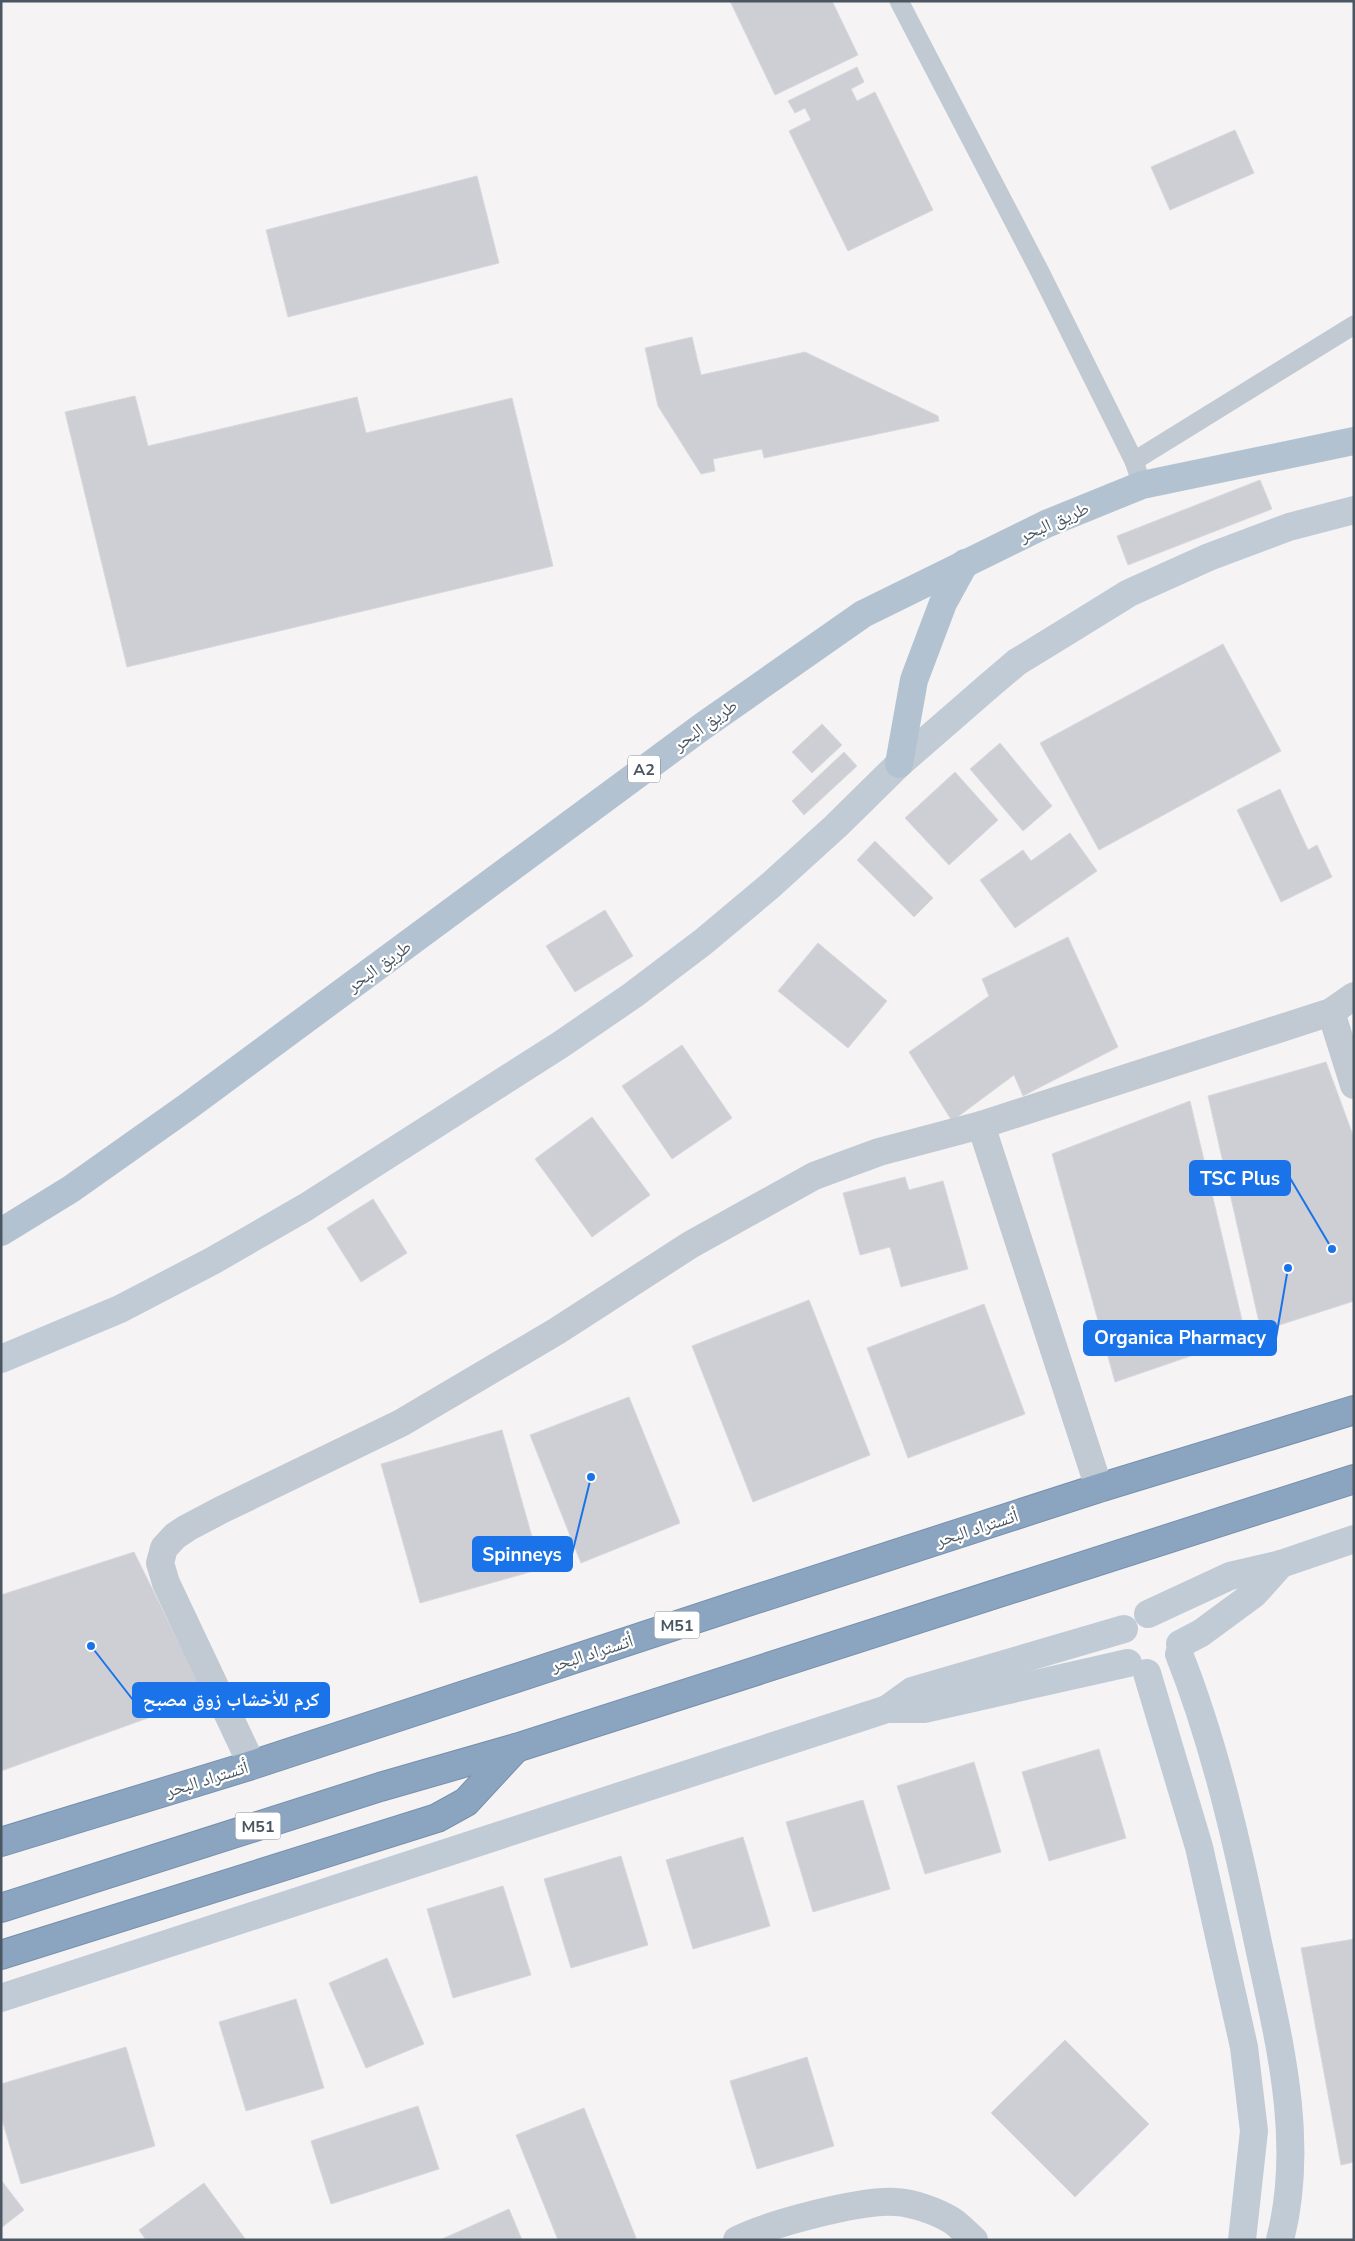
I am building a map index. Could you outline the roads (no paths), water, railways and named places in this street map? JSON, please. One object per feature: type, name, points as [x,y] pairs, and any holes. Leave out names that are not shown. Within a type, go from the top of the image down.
[{"type":"highway","name":"أتستراد البحر","points":[[1,1842],[252,1765],[1099,1488],[1354,1410]]},
{"type":"highway","name":"M51","points":[[1,1908],[380,1788],[516,1748],[1354,1479]]},
{"type":"highway","points":[[1,1955],[437,1818],[466,1802],[516,1748]]},
{"type":"main road","name":"طريق البحر","points":[[1,1232],[71,1189],[187,1107],[777,673],[863,614],[1046,524],[1138,473],[1354,441]]},
{"type":"main road","points":[[1,1360],[120,1309],[214,1260],[306,1207],[560,1045],[633,995],[710,935],[829,832],[899,764],[1017,662],[1129,593],[1209,557],[1288,527],[1354,510]]},
{"type":"main road","points":[[899,764],[914,680],[943,603],[965,564]]},
{"type":"main road","points":[[1242,2240],[1254,2131],[1244,2047],[1199,1847],[1138,1668],[1121,1647],[1121,1637],[1124,1629],[1134,1618],[1148,1614],[1230,1576],[1281,1564],[1354,1540]]},
{"type":"main road","points":[[887,1709],[924,1709],[1138,1668],[1166,1669],[1174,1663],[1180,1649],[1254,1594],[1281,1564]]},
{"type":"main road","points":[[1148,1614],[1156,1614],[1171,1622],[1179,1636],[1180,1649],[1234,1827],[1279,2044],[1290,2126],[1291,2179],[1280,2240]]},
{"type":"main road","points":[[1,1998],[887,1709],[912,1691],[1124,1629]]},
{"type":"street","points":[[252,1765],[166,1583],[160,1563],[164,1548],[175,1536],[221,1510],[402,1423],[556,1331],[690,1246],[814,1176],[879,1152],[981,1125],[1331,1012],[1354,996]]},
{"type":"street","points":[[1331,1012],[1354,1085]]},
{"type":"street","points":[[981,1125],[1099,1488]]},
{"type":"street","points":[[737,2240],[778,2225],[826,2212],[866,2204],[896,2202],[924,2208],[951,2220],[974,2240]]},
{"type":"lane","points":[[899,1],[1040,272],[1138,473],[1354,325]]},
{"type":"place","name":"TSC Plus","points":[[1332,1249]]},
{"type":"place","name":"Organica Pharmacy","points":[[1288,1268]]},
{"type":"place","name":"Spinneys","points":[[591,1477]]},
{"type":"place","name":"كرم للأخشاب زوق مصبح","points":[[91,1646]]}]
